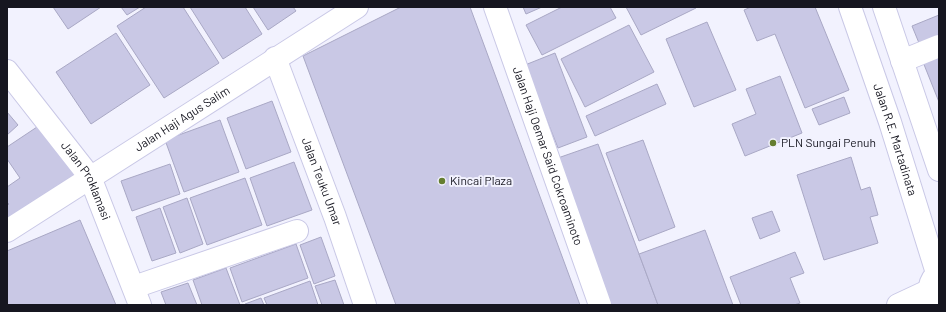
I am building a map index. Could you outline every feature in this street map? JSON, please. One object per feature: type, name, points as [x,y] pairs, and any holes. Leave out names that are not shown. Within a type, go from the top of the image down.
[{"type":"main road","name":"Jalan Haji Agus Salim","points":[[7,231],[275,58],[357,7]]},
{"type":"main road","name":"Jalan Haji Oemar Said Cokroaminoto","points":[[495,7],[600,305]]},
{"type":"main road","name":"Jalan R.E. Martadinata","points":[[850,7],[890,122],[934,285]]},
{"type":"main road","points":[[884,7],[939,170]]},
{"type":"main road","points":[[902,61],[939,46]]},
{"type":"main road","name":"Jalan Teuku Umar","points":[[275,58],[335,217],[365,305]]},
{"type":"main road","name":"Jalan Proklamasi","points":[[7,71],[90,177],[137,296]]},
{"type":"main road","points":[[137,296],[297,231]]},
{"type":"main road","points":[[898,305],[934,285]]},
{"type":"building","points":[[53,7],[101,7],[68,29]]},
{"type":"building","points":[[121,7],[140,7],[127,15]]},
{"type":"building","points":[[146,7],[183,7],[219,63],[164,98],[117,26]]},
{"type":"building","points":[[190,7],[245,7],[262,34],[223,59]]},
{"type":"building","points":[[253,7],[293,7],[296,11],[268,30]]},
{"type":"building","name":"Kincai Plaza","points":[[401,7],[470,7],[580,305],[396,305],[303,56]]},
{"type":"building","points":[[523,7],[542,7],[526,14]]},
{"type":"building","points":[[562,7],[610,7],[616,18],[542,55],[526,25]]},
{"type":"building","points":[[626,7],[695,7],[696,8],[641,35]]},
{"type":"building","points":[[751,7],[815,7],[849,90],[805,108],[775,34],[757,41],[744,10]]},
{"type":"building","points":[[939,15],[939,35],[919,43],[912,26]]},
{"type":"building","points":[[707,22],[736,90],[694,107],[666,39]]},
{"type":"building","points":[[629,25],[654,72],[585,107],[561,59]]},
{"type":"building","points":[[116,33],[150,85],[91,124],[56,72]]},
{"type":"building","points":[[555,53],[587,137],[558,148],[525,65]]},
{"type":"building","points":[[939,56],[939,102],[923,62]]},
{"type":"building","points":[[780,76],[802,133],[745,156],[732,124],[756,114],[746,89]]},
{"type":"building","points":[[657,84],[666,104],[595,136],[586,116]]},
{"type":"building","points":[[844,97],[850,113],[819,125],[812,109]]},
{"type":"building","points":[[272,101],[291,152],[246,169],[227,118]]},
{"type":"building","points":[[7,112],[18,125],[7,135]]},
{"type":"building","points":[[220,120],[239,172],[184,192],[165,140]]},
{"type":"building","points":[[43,123],[77,173],[7,218],[7,206],[9,204],[7,202],[7,187],[20,178],[7,159],[7,147]]},
{"type":"building","points":[[643,140],[675,227],[639,241],[606,153]]},
{"type":"building","points":[[598,144],[658,305],[609,305],[555,159]]},
{"type":"building","points":[[851,157],[861,190],[870,187],[878,215],[870,217],[878,243],[824,260],[797,175]]},
{"type":"building","points":[[294,162],[312,210],[267,226],[250,178]]},
{"type":"building","points":[[170,164],[180,194],[132,211],[121,181]]},
{"type":"building","points":[[245,178],[262,225],[207,245],[190,198]]},
{"type":"building","points":[[187,198],[203,244],[180,253],[163,207]]},
{"type":"building","points":[[160,208],[176,253],[152,261],[136,217]]},
{"type":"building","points":[[772,211],[780,231],[760,239],[752,218]]},
{"type":"building","points":[[80,220],[116,305],[7,305],[7,251]]},
{"type":"building","points":[[705,230],[733,305],[658,305],[639,254]]},
{"type":"building","points":[[321,237],[335,276],[314,284],[300,245]]},
{"type":"building","points":[[296,244],[308,278],[242,302],[230,268]]},
{"type":"building","points":[[795,252],[804,273],[790,278],[800,303],[794,305],[741,305],[730,277]]},
{"type":"building","points":[[226,268],[240,305],[202,305],[193,280]]},
{"type":"building","points":[[335,280],[344,305],[322,305],[315,286]]},
{"type":"building","points":[[310,281],[318,305],[267,305],[264,298]]},
{"type":"building","points":[[188,283],[197,305],[166,305],[161,292]]},
{"type":"building","points":[[261,298],[264,305],[245,304]]},
{"type":"place","name":"PLN Sungai Penuh","points":[[773,143]]},
{"type":"place","name":"Kincai Plaza","points":[[442,181]]}]
